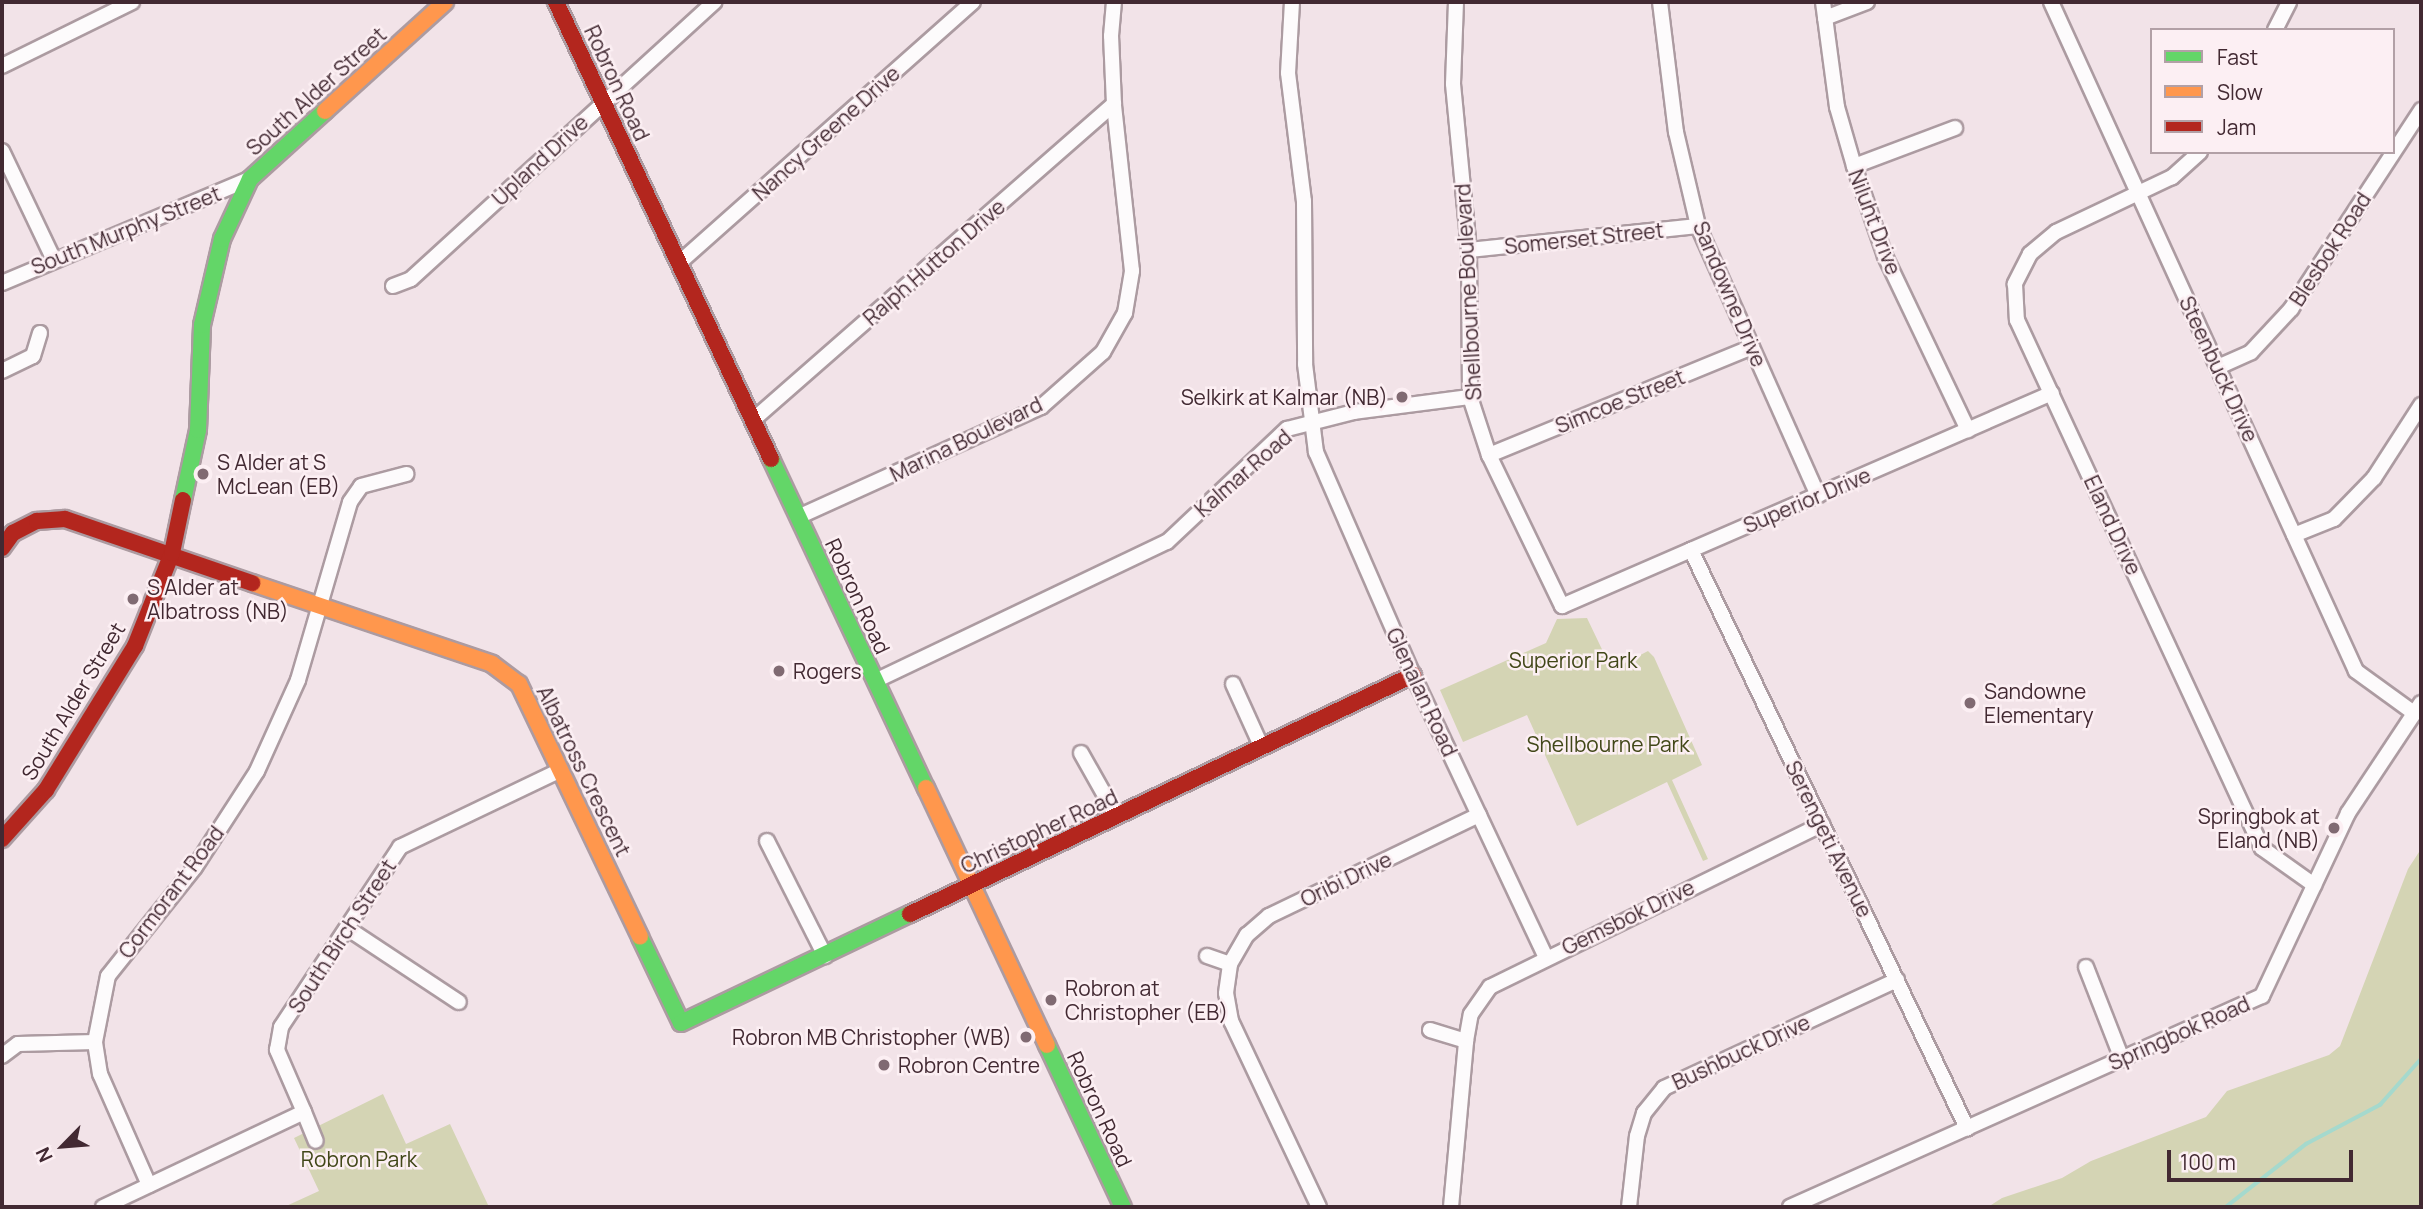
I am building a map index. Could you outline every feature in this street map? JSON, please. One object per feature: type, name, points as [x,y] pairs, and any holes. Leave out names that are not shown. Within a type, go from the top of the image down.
[{"type":"street","points":[[2,66],[132,2]]},
{"type":"street","name":"South Alder Street","points":[[2,839],[46,790],[135,646],[172,552],[198,430],[202,325],[222,239],[250,179],[445,2]]},
{"type":"street","name":"Robron Road","points":[[556,2],[1123,1207]]},
{"type":"street","name":"Upland Drive","points":[[393,286],[411,279],[715,2]]},
{"type":"street","name":"Nancy Greene Drive","points":[[679,263],[973,2]]},
{"type":"street","name":"Marina Boulevard","points":[[798,517],[1041,407],[1103,352],[1125,313],[1132,271],[1114,104],[1111,37],[1114,2]]},
{"type":"street","name":"Kalmar Road","points":[[875,681],[1167,542],[1287,429],[1312,423],[1305,364],[1304,201],[1288,73],[1292,2]]},
{"type":"street","name":"Shellbourne Boulevard","points":[[1456,2],[1453,84],[1469,250],[1470,397],[1489,455],[1562,606]]},
{"type":"street","name":"Sandowne Drive","points":[[1660,2],[1676,132],[1698,226],[1818,495]]},
{"type":"street","name":"Niluht Drive","points":[[1823,2],[1837,107],[1854,166],[1885,256],[1968,430]]},
{"type":"street","points":[[1825,18],[1867,2]]},
{"type":"street","name":"Steenbuck Drive","points":[[2051,2],[2356,671],[2418,708]]},
{"type":"street","points":[[2276,28],[2289,2]]},
{"type":"street","name":"Ralph Hutton Drive","points":[[753,420],[1114,104]]},
{"type":"street","name":"Blesbok Road","points":[[2395,150],[2421,110]]},
{"type":"street","points":[[1854,166],[1955,128]]},
{"type":"street","points":[[2,151],[53,258]]},
{"type":"street","name":"Eland Drive","points":[[2198,154],[2172,177],[2056,232],[2030,254],[2015,284],[2017,320],[2262,848],[2314,885]]},
{"type":"street","name":"Blesbok Road","points":[[2218,367],[2251,352],[2291,309],[2392,154]]},
{"type":"street","name":"South Murphy Street","points":[[2,282],[53,258],[250,179]]},
{"type":"street","name":"Somerset Street","points":[[1469,250],[1698,226]]},
{"type":"street","points":[[2,371],[33,356],[40,333]]},
{"type":"street","name":"Simcoe Street","points":[[1489,455],[1752,347]]},
{"type":"street","name":"Superior Drive","points":[[1562,606],[2052,393]]},
{"type":"street","points":[[1312,423],[1354,412],[1470,397]]},
{"type":"street","points":[[2294,535],[2334,519],[2374,478],[2421,405]]},
{"type":"street","name":"Glenalan Road","points":[[1312,423],[1316,452],[1413,676],[1545,956]]},
{"type":"street","name":"Cormorant Road","points":[[149,1185],[100,1074],[95,1042],[107,976],[195,867],[257,771],[299,680],[323,605],[350,502],[361,486],[406,474]]},
{"type":"street","name":"Albatross Crescent","points":[[2,548],[13,533],[37,521],[65,519],[172,552],[492,664],[519,684],[681,1023]]},
{"type":"street","name":"Serengeti Avenue","points":[[1691,550],[1968,1128]]},
{"type":"street","name":"Christopher Road","points":[[681,1023],[1413,676]]},
{"type":"street","points":[[1233,684],[1262,748]]},
{"type":"street","name":"Springbok Road","points":[[1790,1207],[2262,996],[2348,813],[2418,708]]},
{"type":"street","points":[[1081,753],[1117,817]]},
{"type":"street","name":"South Birch Street","points":[[316,1141],[278,1050],[281,1027],[400,847],[561,770]]},
{"type":"street","name":"Oribi Drive","points":[[1319,1207],[1231,1021],[1226,993],[1230,964],[1247,935],[1269,916],[1479,815]]},
{"type":"street","name":"Gemsbok Drive","points":[[1451,1207],[1466,1041],[1471,1013],[1490,987],[1545,956],[1822,824]]},
{"type":"street","points":[[767,841],[825,956]]},
{"type":"street","points":[[347,928],[459,1002]]},
{"type":"street","points":[[1207,956],[1230,964]]},
{"type":"street","points":[[2086,967],[2122,1059]]},
{"type":"street","name":"Bushbuck Drive","points":[[1629,1207],[1637,1136],[1644,1113],[1664,1088],[1897,980]]},
{"type":"street","points":[[1430,1030],[1466,1041]]},
{"type":"street","points":[[2,1056],[18,1044],[95,1042]]},
{"type":"street","points":[[103,1207],[304,1112]]},
{"type":"green space","name":"Shellbourne Park","points":[[1587,618],[1609,664],[1621,665],[1648,651],[1654,657],[1702,765],[1672,780],[1708,859],[1703,861],[1667,782],[1577,826],[1527,715],[1463,742],[1440,690],[1546,643],[1557,619]]},
{"type":"green space","points":[[2421,849],[2421,1207],[1988,1207],[2002,1198],[2062,1178],[2091,1161],[2206,1117],[2227,1091],[2329,1055],[2340,1046],[2408,869]]},
{"type":"green space","name":"Robron Park","points":[[383,1094],[406,1144],[450,1124],[489,1207],[284,1207],[319,1191],[294,1138]]},
{"type":"waterway","points":[[2226,1207],[2306,1144],[2380,1105],[2421,1059]]},
{"type":"traffic: fast","points":[[183,500],[198,430],[202,325],[222,239],[250,179],[325,111]]},
{"type":"traffic: fast","points":[[771,459],[926,788]]},
{"type":"traffic: fast","points":[[640,937],[681,1023],[910,914]]},
{"type":"traffic: fast","points":[[1047,1045],[1123,1207]]},
{"type":"traffic: slow","points":[[325,111],[445,2]]},
{"type":"traffic: slow","points":[[252,583],[492,664],[519,684],[640,937]]},
{"type":"traffic: slow","points":[[926,788],[1047,1045]]},
{"type":"traffic: jam","points":[[556,2],[771,459]]},
{"type":"traffic: jam","points":[[2,839],[46,790],[135,646],[172,553],[183,500]]},
{"type":"traffic: jam","points":[[2,548],[13,533],[37,521],[65,519],[252,583]]},
{"type":"traffic: jam","points":[[910,914],[1413,675]]},
{"type":"place","name":"Selkirk at Kalmar (NB)","points":[[1402,397]]},
{"type":"place","name":"S Alder at S McLean (EB)","points":[[203,474]]},
{"type":"place","name":"S Alder at Albatross (NB)","points":[[133,599]]},
{"type":"place","name":"Rogers","points":[[779,671]]},
{"type":"place","name":"Sandowne Elementary","points":[[1970,703]]},
{"type":"place","name":"Springbok at Eland (NB)","points":[[2334,828]]},
{"type":"place","name":"Robron at Christopher (EB)","points":[[1051,1000]]},
{"type":"place","name":"Robron MB Christopher (WB)","points":[[1026,1037]]},
{"type":"place","name":"Robron Centre","points":[[884,1065]]},
{"type":"park label","name":"Superior Park","points":[[1573,660]]}]
